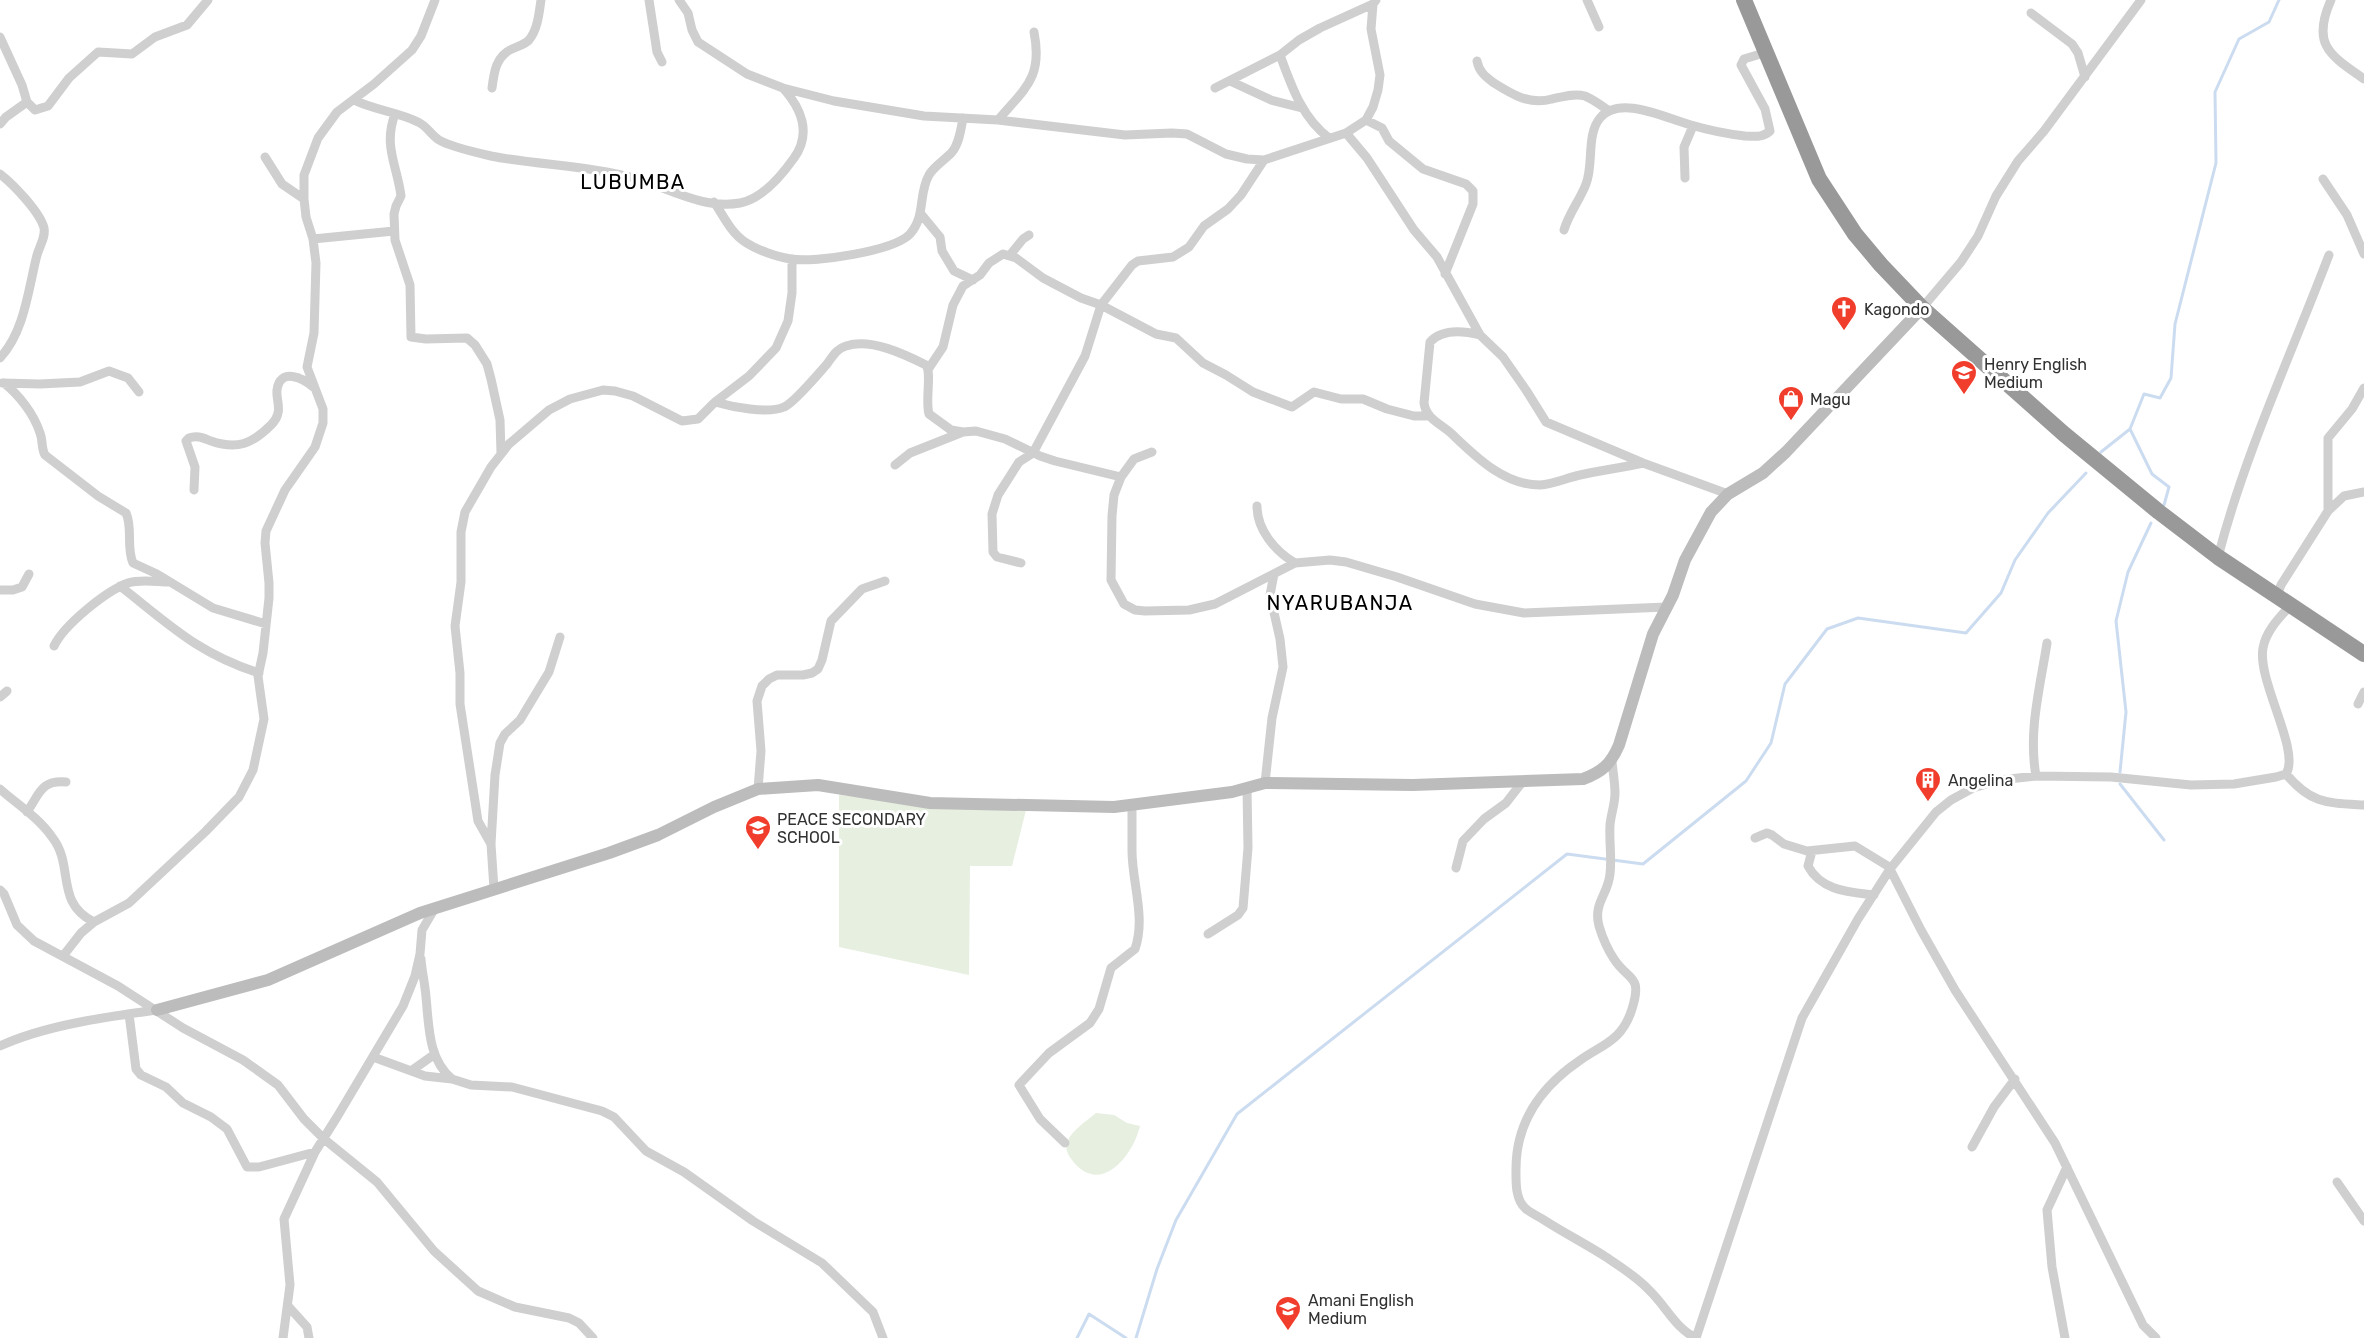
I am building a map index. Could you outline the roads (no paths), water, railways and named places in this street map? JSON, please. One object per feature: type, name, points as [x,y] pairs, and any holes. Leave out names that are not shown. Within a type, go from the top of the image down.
[{"type":"highway","points":[[1744,0],[1805,151],[1833,204],[1881,265],[1922,308],[2064,434],[2159,512],[2218,557],[2364,654]]},
{"type":"street","points":[[0,37],[22,84],[27,102],[35,110],[45,109],[69,78],[94,55],[104,52],[132,54],[162,33],[187,25],[208,0]]},
{"type":"street","points":[[63,956],[81,933],[94,922],[129,903],[238,797],[253,770],[264,725],[259,673],[269,583],[266,531],[285,490],[320,435],[323,409],[307,367],[314,333],[315,263],[314,239],[306,217],[304,175],[318,138],[337,112],[412,50],[421,36],[435,0]]},
{"type":"street","points":[[492,88],[497,64],[502,56],[531,38],[537,25],[542,0]]},
{"type":"street","points":[[649,0],[657,52],[662,62]]},
{"type":"street","points":[[679,0],[688,13],[698,42],[747,74],[783,88],[834,101],[908,113],[998,120],[1125,135],[1172,132],[1187,134],[1226,154],[1264,160],[1346,133],[1366,120],[1373,107],[1380,75],[1371,29],[1374,2]]},
{"type":"street","points":[[1587,0],[1599,27]]},
{"type":"street","points":[[2141,0],[2044,131],[2018,161],[1996,196],[1978,236],[1961,262],[1922,308],[1786,452],[1763,473],[1728,494],[1706,520],[1685,560],[1653,634],[1612,762],[1615,795],[1610,824],[1611,871],[1606,890],[1597,905],[1597,914],[1599,927],[1614,960],[1631,975],[1636,986],[1636,997],[1631,1013],[1617,1037],[1579,1060],[1554,1080],[1539,1095],[1529,1112],[1518,1142],[1516,1161],[1517,1193],[1525,1208],[1607,1258],[1647,1287],[1681,1329],[1696,1338],[1802,1018],[1874,895],[1891,869],[1936,812],[1972,788],[2000,780],[2036,776],[2129,778],[2191,785],[2234,784],[2286,774]]},
{"type":"street","points":[[2331,0],[2323,32],[2324,42],[2329,52],[2364,79]]},
{"type":"street","points":[[1215,88],[1280,55],[1310,33],[1374,2]]},
{"type":"street","points":[[2031,13],[2072,44],[2078,53],[2085,77]]},
{"type":"street","points":[[998,120],[1024,92],[1034,73],[1037,51],[1034,32]]},
{"type":"street","points":[[1564,230],[1586,185],[1594,132],[1599,119],[1609,111],[1622,108],[1646,111],[1693,126],[1733,135],[1760,137],[1770,131],[1765,109],[1741,65],[1744,59],[1764,53]]},
{"type":"street","points":[[1280,55],[1302,108],[1312,123],[1329,138]]},
{"type":"street","points":[[1477,62],[1479,69],[1487,78],[1524,99],[1539,101],[1566,95],[1585,96],[1609,111]]},
{"type":"street","points":[[1230,81],[1271,100],[1302,108]]},
{"type":"street","points":[[354,99],[419,122],[438,139],[449,145],[487,155],[632,177],[691,198],[741,203],[758,195],[775,181],[798,152],[803,139],[801,114],[796,103],[783,88]]},
{"type":"street","points":[[0,124],[27,102]]},
{"type":"street","points":[[395,114],[389,134],[389,143],[401,196],[396,206],[394,231],[410,285],[411,337],[467,338],[475,345],[487,364],[491,379],[500,420],[501,453]]},
{"type":"street","points":[[714,202],[733,231],[743,241],[792,259],[846,255],[887,247],[908,236],[918,223],[924,184],[931,171],[954,150],[963,118]]},
{"type":"street","points":[[1366,120],[1382,128],[1389,141],[1423,169],[1466,184],[1473,191],[1473,204],[1445,274]]},
{"type":"street","points":[[1685,178],[1684,147],[1693,126]]},
{"type":"street","points":[[1346,133],[1367,158],[1414,230],[1430,247],[1480,335],[1503,357],[1546,422],[1643,463],[1728,494]]},
{"type":"street","points":[[264,157],[282,184],[304,199]]},
{"type":"street","points":[[1021,563],[997,557],[993,552],[992,514],[998,495],[1009,475],[1019,462],[1033,453],[1085,356],[1101,305],[1137,261],[1173,257],[1188,247],[1204,226],[1228,209],[1241,195],[1264,160]]},
{"type":"street","points":[[0,174],[34,210],[43,225],[44,233],[36,257],[31,290],[12,341],[0,358]]},
{"type":"street","points":[[2323,179],[2347,215],[2364,254]]},
{"type":"street","points":[[921,214],[940,237],[942,251],[954,271],[973,280]]},
{"type":"street","points":[[314,239],[394,231]]},
{"type":"street","points":[[1010,255],[1029,235]]},
{"type":"street","points":[[1121,477],[1073,466],[1033,453],[991,434],[951,430],[928,414],[926,392],[929,368],[943,347],[958,294],[963,286],[973,280],[998,255],[1010,255],[1043,278],[1081,298],[1101,305],[1156,334],[1176,338],[1203,363],[1253,392],[1288,408],[1314,392],[1341,399],[1363,399],[1407,414],[1429,416]]},
{"type":"street","points":[[2218,557],[2247,466],[2329,255]]},
{"type":"street","points":[[491,844],[478,821],[472,794],[460,704],[460,673],[455,626],[461,582],[461,532],[465,512],[501,453],[549,410],[587,393],[603,390],[615,391],[633,396],[682,421],[698,419],[749,376],[776,348],[788,321],[792,294],[792,259]]},
{"type":"street","points":[[1480,335],[1459,331],[1435,337],[1430,342],[1424,404],[1429,416],[1449,430],[1471,454],[1485,465],[1517,481],[1538,485],[1643,463]]},
{"type":"street","points":[[716,402],[742,408],[781,408],[797,396],[834,353],[848,345],[886,348],[919,361],[929,368]]},
{"type":"street","points":[[2,383],[80,382],[109,371],[128,378],[140,392]]},
{"type":"street","points":[[194,490],[195,467],[186,441],[189,438],[199,437],[230,446],[239,446],[275,421],[279,407],[278,387],[284,378],[299,377],[315,389]]},
{"type":"street","points":[[2,383],[14,390],[32,416],[41,435],[41,448],[45,456],[98,496],[126,513],[129,548],[133,563],[213,608],[266,624]]},
{"type":"street","points":[[2328,511],[2328,438],[2352,409],[2364,389]]},
{"type":"street","points":[[895,465],[910,453],[963,432]]},
{"type":"street","points":[[1152,452],[1134,459],[1121,477],[1114,495],[1111,580],[1124,604],[1135,610],[1189,610],[1215,604],[1295,563],[1330,560],[1346,562],[1397,577],[1475,604],[1524,614],[1666,607]]},
{"type":"street","points":[[2286,774],[2289,762],[2288,749],[2266,680],[2263,649],[2284,601],[2281,585],[2328,511],[2344,496],[2364,492]]},
{"type":"street","points":[[1257,506],[1257,517],[1269,540],[1295,563]]},
{"type":"street","points":[[0,590],[22,587],[29,574]]},
{"type":"street","points":[[1265,783],[1272,718],[1283,667],[1280,639],[1270,595],[1274,574]]},
{"type":"street","points":[[758,789],[761,751],[757,701],[762,686],[777,675],[803,675],[818,669],[831,621],[845,605],[857,597],[862,589],[885,581]]},
{"type":"street","points":[[54,646],[73,622],[120,586],[131,582],[170,582]]},
{"type":"street","points":[[120,586],[190,642],[223,660],[259,673]]},
{"type":"street","points":[[494,890],[491,844],[495,776],[500,743],[520,720],[544,681],[560,637]]},
{"type":"street","points":[[2036,776],[2033,753],[2034,712],[2047,643]]},
{"type":"street","points":[[2358,704],[2364,692]]},
{"type":"street","points":[[0,1046],[16,1039],[54,1029],[157,1010],[268,980],[435,908],[658,835],[758,789],[818,785],[930,803],[1114,807],[1232,792],[1265,783],[1413,785],[1583,779],[1598,773],[1612,762]]},
{"type":"street","points":[[2286,774],[2316,800],[2326,803],[2364,805]]},
{"type":"street","points":[[1456,868],[1463,841],[1484,819],[1506,803],[1523,781]]},
{"type":"street","points":[[27,812],[47,784],[66,782]]},
{"type":"street","points":[[1208,934],[1238,915],[1243,908],[1248,848],[1247,788]]},
{"type":"street","points":[[0,789],[53,838],[61,856],[67,892],[82,916],[94,922]]},
{"type":"street","points":[[1065,1143],[1040,1119],[1019,1085],[1049,1053],[1090,1023],[1099,1009],[1111,968],[1135,949],[1138,905],[1132,851],[1132,804]]},
{"type":"street","points":[[1755,838],[1767,833],[1796,849],[1812,851],[1856,846],[1891,869],[1920,930],[1955,990],[2055,1143],[2143,1325],[2156,1338]]},
{"type":"street","points":[[1812,851],[1808,866],[1819,880],[1839,890],[1874,895]]},
{"type":"street","points":[[0,890],[4,894],[17,926],[24,934],[157,1010],[183,1028],[243,1060],[278,1085],[294,1107],[324,1139],[377,1182],[434,1251],[478,1291],[515,1307],[569,1318],[579,1323],[593,1338]]},
{"type":"street","points":[[435,908],[422,930],[420,954],[427,1021],[435,1054],[440,1067],[452,1079]]},
{"type":"street","points":[[283,1338],[290,1285],[284,1219],[315,1152],[406,999],[420,954]]},
{"type":"street","points":[[129,1014],[136,1070],[141,1075],[166,1087],[183,1103],[211,1117],[226,1129],[247,1167],[259,1167],[315,1152]]},
{"type":"street","points":[[411,1071],[435,1054]]},
{"type":"street","points":[[373,1057],[441,1079],[452,1079],[471,1085],[512,1087],[608,1114],[646,1151],[684,1172],[753,1221],[822,1263],[873,1312],[883,1338]]},
{"type":"street","points":[[1972,1147],[1998,1101],[2015,1079]]},
{"type":"street","points":[[2065,1338],[2052,1267],[2047,1210],[2067,1167]]},
{"type":"street","points":[[2337,1182],[2364,1221]]},
{"type":"street","points":[[288,1306],[307,1327],[309,1338]]},
{"type":"waterway","points":[[2101,452],[2130,429],[2144,394],[2160,398],[2171,378],[2175,324],[2216,163],[2215,92],[2239,39],[2269,22],[2279,0]]},
{"type":"waterway","points":[[2130,429],[2152,474],[2169,487],[2164,505]]},
{"type":"waterway","points":[[1136,1338],[1157,1269],[1176,1220],[1237,1114],[1567,854],[1643,864],[1746,781],[1771,743],[1785,684],[1827,629],[1858,618],[1966,633],[2001,593],[2015,560],[2048,513],[2086,473]]},
{"type":"waterway","points":[[2120,772],[2126,712],[2116,621],[2128,572],[2151,523]]},
{"type":"waterway","points":[[2120,784],[2164,840]]},
{"type":"waterway","points":[[1077,1338],[1089,1314],[1126,1338]]},
{"type":"place","name":"Kagondo","points":[[1844,332]]},
{"type":"place","name":"Henry English Medium","points":[[1964,396]]},
{"type":"place","name":"Magu","points":[[1791,422]]},
{"type":"place","name":"Angelina","points":[[1928,803]]},
{"type":"place","name":"PEACE SECONDARY SCHOOL","points":[[758,851]]},
{"type":"place","name":"Amani English Medium","points":[[1288,1332]]},
{"type":"district","name":"LUBUMBA","points":[[633,182]]},
{"type":"district","name":"NYARUBANJA","points":[[1340,603]]}]
